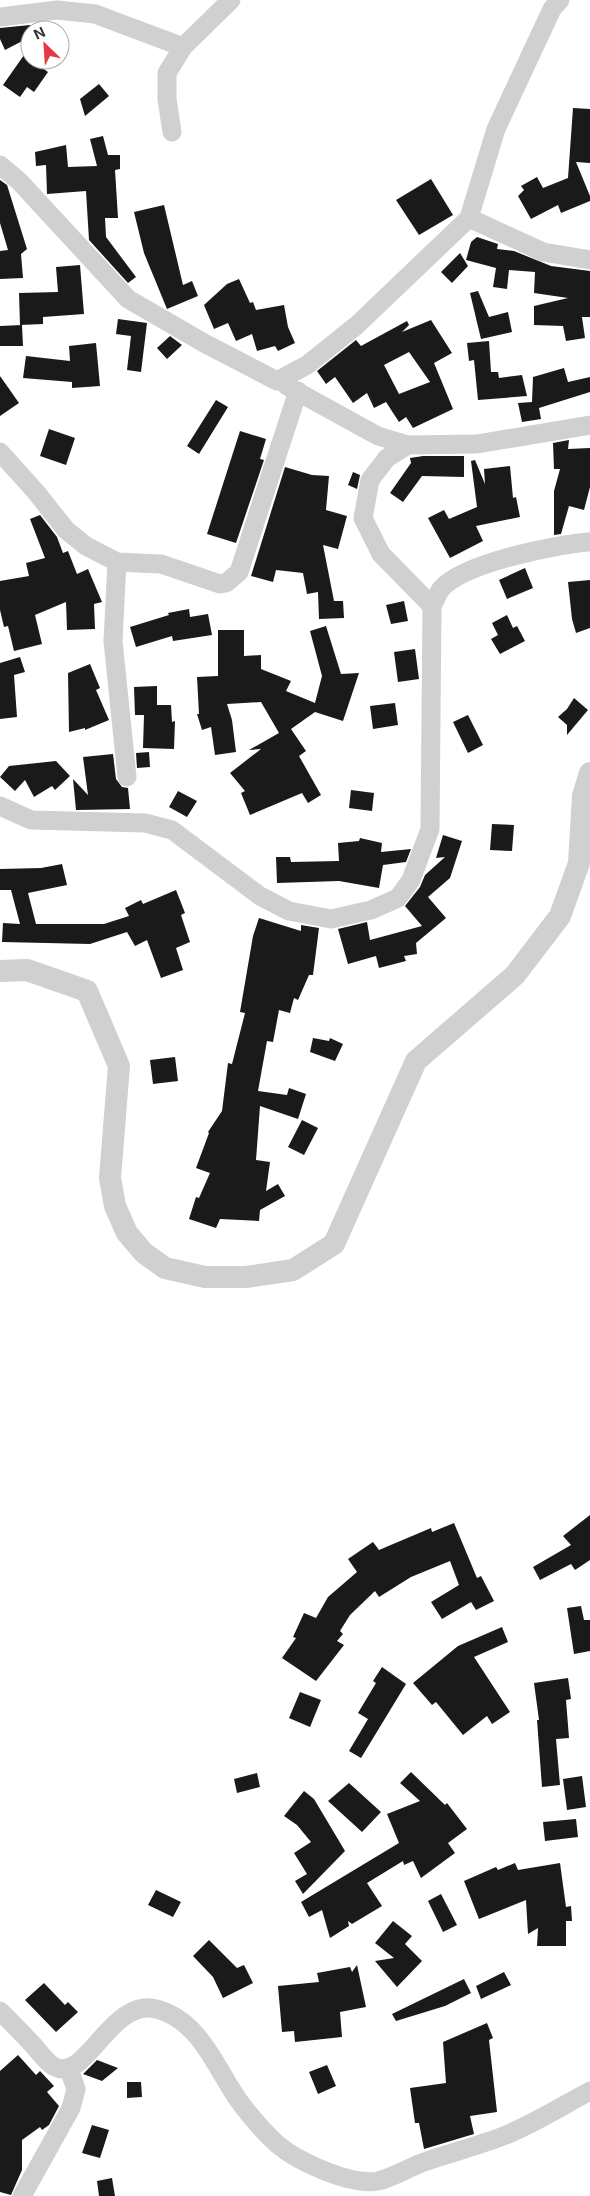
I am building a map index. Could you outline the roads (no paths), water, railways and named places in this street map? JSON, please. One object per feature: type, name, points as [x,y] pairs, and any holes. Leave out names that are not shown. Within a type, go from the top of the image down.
[{"type":"street","points":[[172,132],[167,99],[167,73],[182,47],[231,0]]},
{"type":"street","points":[[277,381],[307,366],[357,325],[469,218],[496,129],[552,9],[560,0]]},
{"type":"street","points":[[0,17],[57,10],[95,14],[182,47]]},
{"type":"street","points":[[0,165],[19,181],[128,299],[204,343],[298,391],[378,436],[408,445],[477,444],[590,425]]},
{"type":"street","points":[[469,218],[543,252],[590,260]]},
{"type":"street","points":[[0,452],[36,492],[66,530],[86,546],[117,562],[162,564],[220,584],[234,578],[239,572],[298,391]]},
{"type":"street","points":[[408,445],[386,458],[370,480],[363,518],[381,554],[432,606]]},
{"type":"street","points":[[0,806],[31,820],[145,823],[172,830],[260,896],[289,912],[331,919],[371,910],[398,898],[411,880],[430,829],[432,606],[441,589],[460,575],[499,560],[571,543],[590,542]]},
{"type":"street","points":[[117,562],[113,641],[127,777]]},
{"type":"street","points":[[0,972],[27,970],[87,991],[119,1066],[110,1178],[115,1206],[128,1233],[144,1253],[165,1268],[205,1278],[246,1277],[293,1270],[334,1244],[416,1061],[515,976],[560,916],[578,863],[584,796],[590,773]]},
{"type":"street","points":[[0,2010],[44,2058],[56,2067],[69,2069],[78,2064],[115,2022],[136,2010],[152,2007],[168,2013],[187,2026],[208,2050],[242,2104],[277,2144],[311,2166],[346,2178],[377,2181],[426,2161],[507,2135],[590,2091]]},
{"type":"street","points":[[22,2196],[71,2108],[76,2089],[69,2069]]}]
